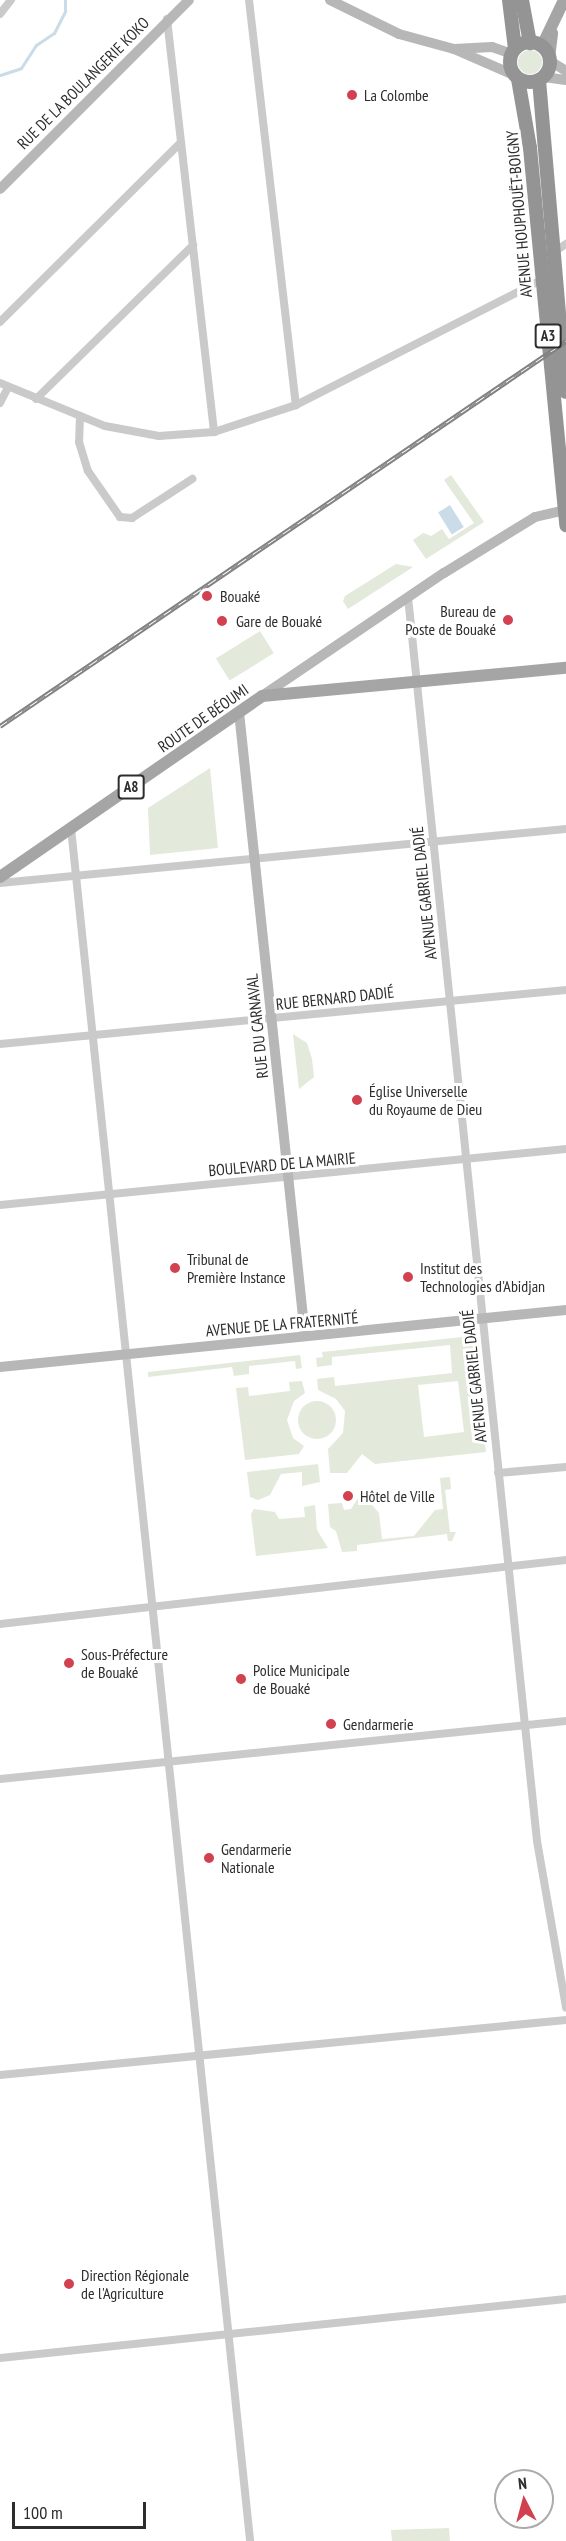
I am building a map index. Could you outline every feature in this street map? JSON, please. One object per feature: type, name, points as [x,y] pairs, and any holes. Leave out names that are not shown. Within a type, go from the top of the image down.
[{"type":"highway","name":"AVENUE HOUPHOUËT-BOIGNY","points":[[509,0],[514,51],[510,65],[516,77],[530,148],[566,525]]},
{"type":"highway","points":[[516,77],[542,78],[543,52],[522,0]]},
{"type":"highway","points":[[514,51],[543,52]]},
{"type":"highway","name":"AVENUE HOUPHOUËT-BOIGNY","points":[[542,78],[551,253],[566,392]]},
{"type":"main road","points":[[543,52],[553,20],[564,0]]},
{"type":"main road","name":"ROUTE DE BÉOUMI","points":[[0,877],[262,696],[566,668]]},
{"type":"street","points":[[0,14],[11,0]]},
{"type":"street","name":"RUE DE LA BOULANGERIE KOKO","points":[[0,189],[167,19],[189,0]]},
{"type":"street","points":[[249,0],[296,405]]},
{"type":"street","points":[[330,0],[399,34],[454,49],[516,77]]},
{"type":"street","points":[[167,19],[214,432]]},
{"type":"street","points":[[454,49],[492,47],[514,51]]},
{"type":"street","points":[[543,52],[566,72]]},
{"type":"street","points":[[542,78],[566,80]]},
{"type":"street","points":[[0,322],[181,142]]},
{"type":"street","points":[[551,253],[566,244]]},
{"type":"street","points":[[36,399],[193,245]]},
{"type":"street","points":[[0,403],[4,385],[105,426],[159,436],[214,432],[296,405],[541,280]]},
{"type":"street","points":[[80,416],[79,442],[88,471],[120,517],[132,518],[192,479]]},
{"type":"street","points":[[262,696],[408,597],[536,517],[564,510]]},
{"type":"street","name":"AVENUE GABRIEL DADIÉ","points":[[408,597],[537,1841],[566,2007]]},
{"type":"street","name":"RUE DU CARNAVAL","points":[[239,712],[305,1336]]},
{"type":"street","points":[[71,828],[250,2541]]},
{"type":"street","points":[[0,883],[566,829]]},
{"type":"street","name":"RUE BERNARD DADIÉ","points":[[0,1044],[566,990]]},
{"type":"street","name":"BOULEVARD DE LA MAIRIE","points":[[0,1205],[566,1149]]},
{"type":"street","name":"AVENUE DE LA FRATERNITÉ","points":[[0,1367],[566,1310]]},
{"type":"street","points":[[498,1473],[566,1467]]},
{"type":"street","points":[[0,1624],[151,1605],[566,1560]]},
{"type":"street","points":[[0,1779],[566,1721]]},
{"type":"street","points":[[0,2075],[566,2020]]},
{"type":"street","points":[[0,2358],[566,2299]]},
{"type":"shaded area","points":[[530,50],[535,51],[541,57],[541,67],[535,73],[530,74],[525,73],[519,67],[518,62],[519,57],[525,51]]},
{"type":"shaded area","points":[[451,475],[484,522],[426,559],[413,540],[423,533],[431,536],[442,529],[449,539],[474,523],[444,480]]},
{"type":"shaded area","points":[[396,564],[413,567],[348,609],[343,601],[345,596]]},
{"type":"shaded area","points":[[260,631],[274,653],[230,681],[216,659]]},
{"type":"shaded area","points":[[210,768],[218,848],[150,855],[148,808]]},
{"type":"shaded area","points":[[293,1034],[307,1043],[314,1077],[299,1089]]},
{"type":"shaded area","points":[[472,1336],[475,1361],[469,1362],[471,1383],[477,1382],[486,1452],[375,1464],[362,1454],[347,1473],[330,1473],[328,1449],[343,1433],[345,1411],[336,1399],[318,1390],[317,1379],[334,1377],[335,1386],[452,1373],[450,1345],[332,1357],[332,1365],[317,1367],[316,1358],[323,1357],[322,1352]],"holes":[[[458,1381],[464,1432],[424,1437],[418,1385]]]},
{"type":"shaded area","points":[[300,1355],[302,1368],[296,1369],[295,1361],[249,1366],[249,1374],[234,1376],[232,1367],[148,1377],[148,1372]]},
{"type":"shaded area","points":[[302,1381],[305,1393],[294,1401],[287,1420],[293,1438],[304,1446],[299,1454],[245,1460],[236,1388],[248,1387],[249,1396],[290,1391],[289,1382]]},
{"type":"shaded area","points":[[317,1401],[324,1402],[330,1407],[335,1413],[335,1427],[330,1433],[324,1438],[317,1439],[310,1438],[304,1433],[299,1427],[298,1420],[299,1413],[304,1407],[310,1402]]},
{"type":"shaded area","points":[[318,1464],[320,1482],[302,1486],[302,1472],[281,1474],[270,1495],[258,1500],[250,1497],[247,1472]]},
{"type":"shaded area","points":[[450,1477],[451,1489],[445,1490],[450,1532],[456,1532],[452,1541],[448,1541],[447,1534],[357,1545],[357,1551],[342,1552],[336,1531],[330,1527],[328,1504],[342,1503],[344,1510],[351,1509],[358,1498],[365,1497],[379,1513],[382,1539],[414,1536],[435,1510],[443,1509],[440,1478]]},
{"type":"shaded area","points":[[315,1505],[317,1530],[328,1548],[256,1556],[251,1514],[254,1509],[275,1512],[279,1519],[305,1517],[304,1507]]},
{"type":"shaded area","points":[[449,2528],[450,2541],[392,2541],[391,2530]]},
{"type":"water","points":[[450,505],[464,527],[452,534],[438,512]]},
{"type":"waterway","points":[[0,75],[21,68],[36,45],[54,33],[65,11],[65,0]]},
{"type":"railway","points":[[0,726],[566,341]]},
{"type":"place","name":"La Colombe","points":[[352,95]]},
{"type":"place","name":"Bouaké","points":[[207,596]]},
{"type":"place","name":"Bureau de Poste de Bouaké","points":[[508,620]]},
{"type":"place","name":"Gare de Bouaké","points":[[222,621]]},
{"type":"place","name":"Église Universelle du Royaume de Dieu","points":[[357,1100]]},
{"type":"place","name":"Tribunal de Première Instance","points":[[175,1268]]},
{"type":"place","name":"Institut des Technologies d'Abidjan","points":[[408,1277]]},
{"type":"place","name":"Hôtel de Ville","points":[[348,1496]]},
{"type":"place","name":"Sous-Préfecture de Bouaké","points":[[69,1663]]},
{"type":"place","name":"Police Municipale de Bouaké","points":[[241,1679]]},
{"type":"place","name":"Gendarmerie","points":[[331,1724]]},
{"type":"place","name":"Gendarmerie Nationale","points":[[209,1858]]},
{"type":"place","name":"Direction Régionale de l'Agriculture","points":[[69,2284]]}]
